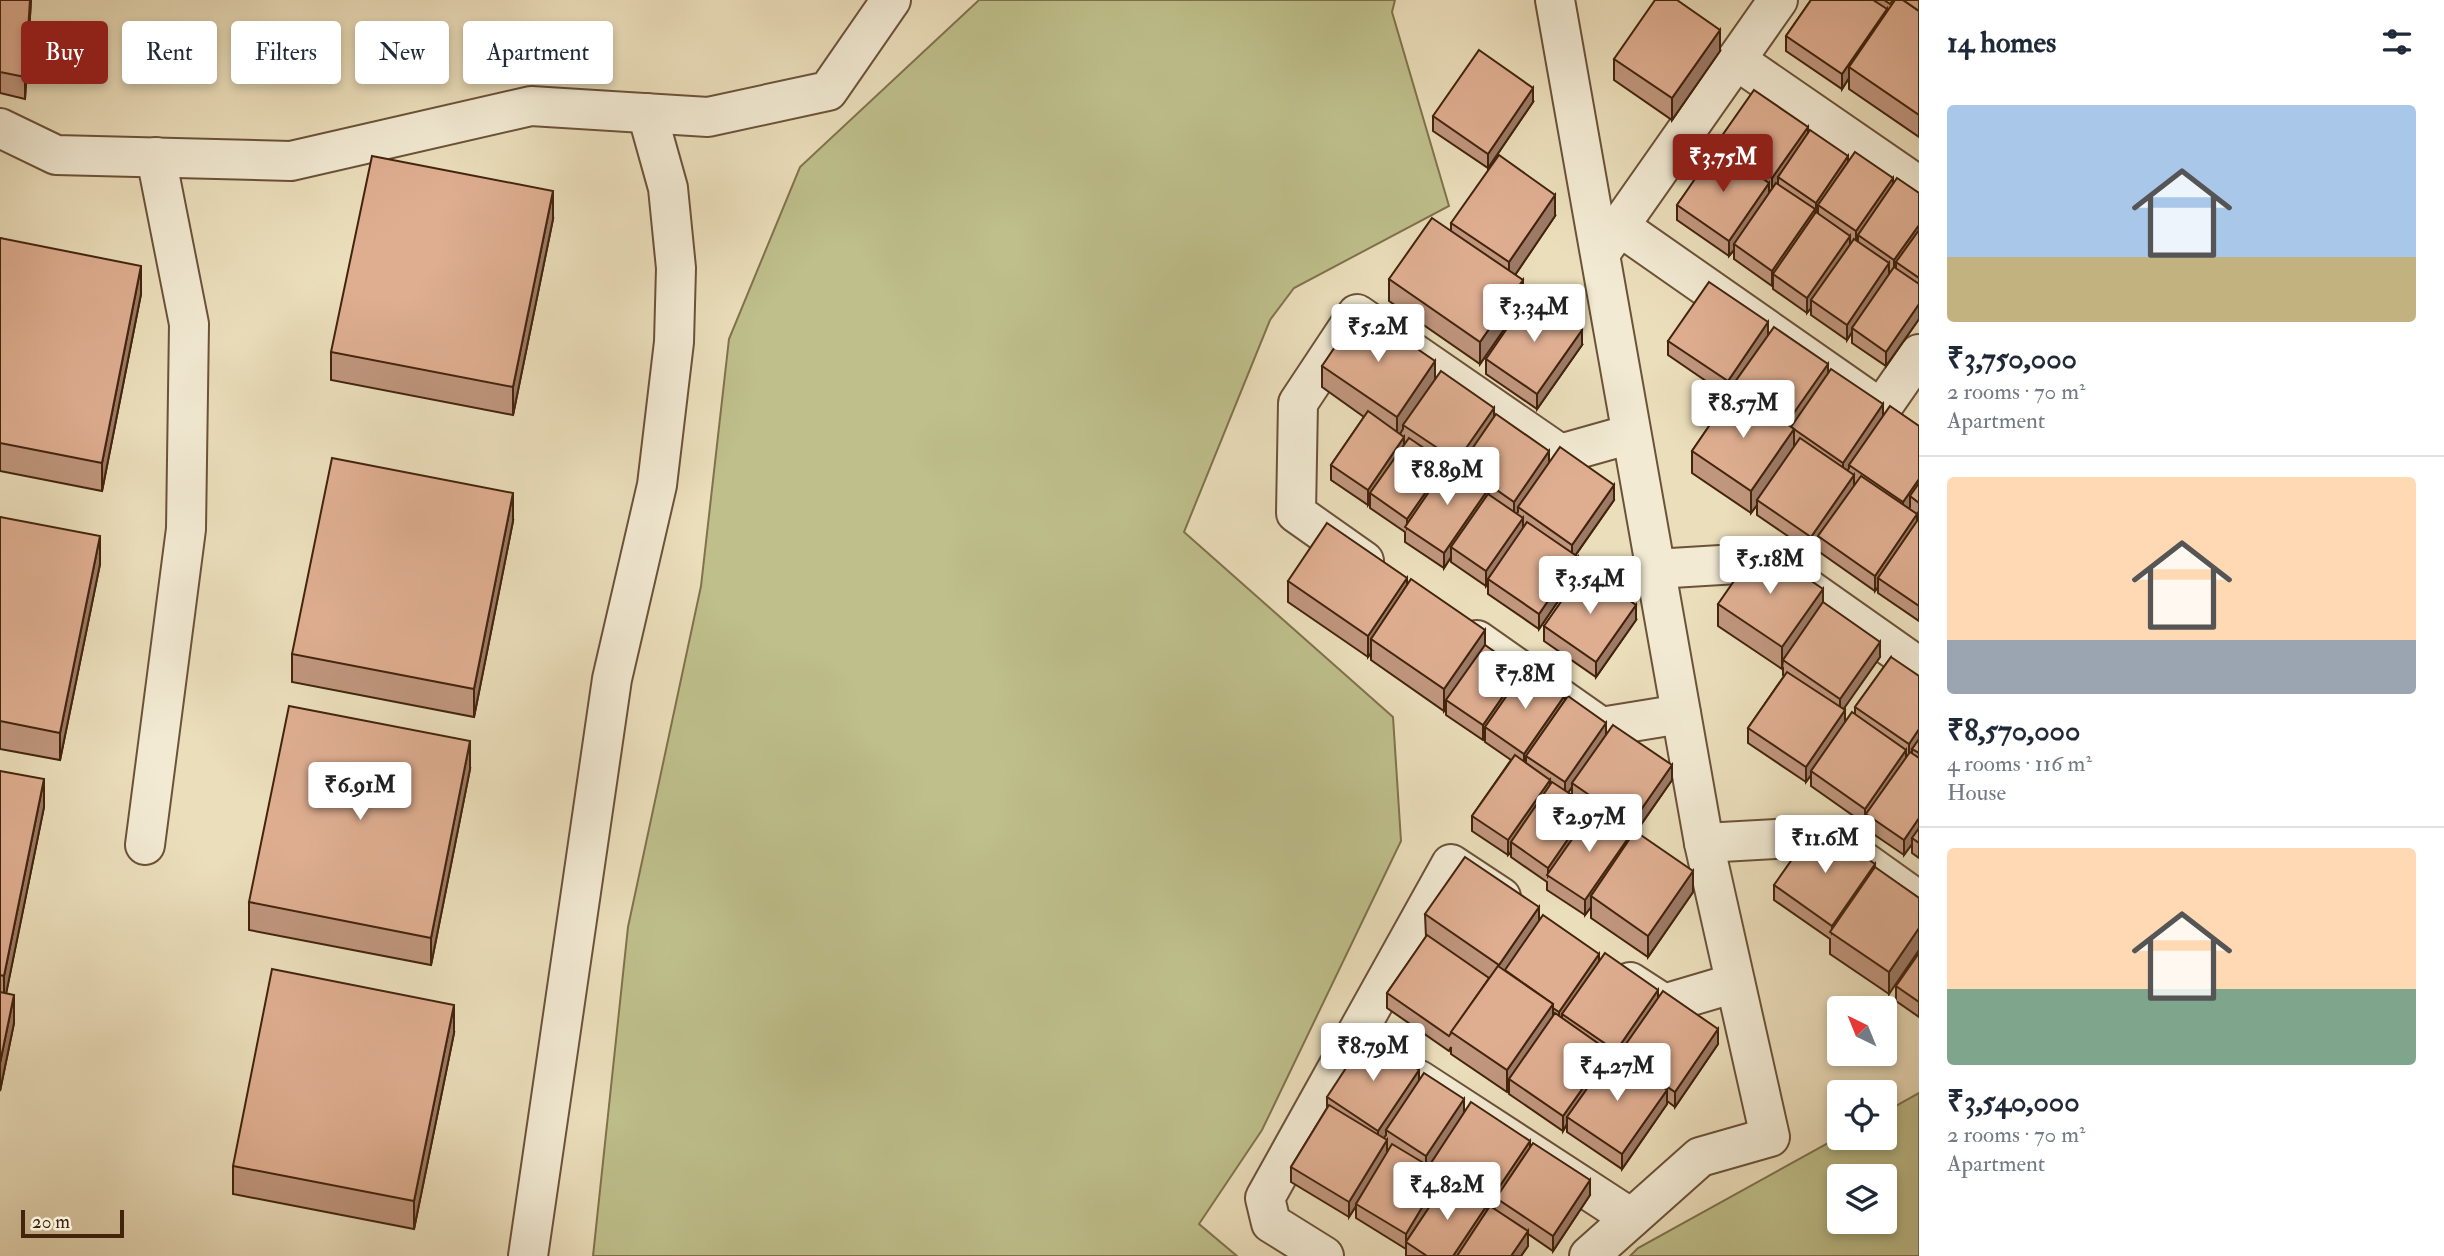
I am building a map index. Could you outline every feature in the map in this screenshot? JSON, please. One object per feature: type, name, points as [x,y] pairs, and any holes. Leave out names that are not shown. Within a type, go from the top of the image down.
[{"type":"street","points":[[0,128],[56,155],[291,160],[531,106],[708,117],[828,91],[891,0]]},
{"type":"street","points":[[1555,0],[1609,241],[1631,434],[1704,843],[1770,1137],[1700,1157],[1589,1256]]},
{"type":"street","points":[[1609,241],[1778,0]]},
{"type":"street","points":[[1736,60],[1919,187]]},
{"type":"street","points":[[528,1256],[612,679],[657,485],[674,342],[676,268],[668,188],[647,113]]},
{"type":"street","points":[[145,845],[186,530],[189,324],[156,157]]},
{"type":"street","points":[[1609,241],[1881,409],[1919,354]]},
{"type":"street","points":[[1398,584],[1296,513],[1298,402],[1356,314],[1560,454],[1631,434]]},
{"type":"street","points":[[1655,569],[1769,562],[1919,667]]},
{"type":"street","points":[[1454,624],[1601,727],[1681,714]]},
{"type":"street","points":[[1704,843],[1828,836],[1919,901]]},
{"type":"street","points":[[1324,1256],[1271,1223],[1265,1198],[1373,1051],[1451,864],[1530,916]]},
{"type":"street","points":[[1597,960],[1664,1004],[1735,983]]},
{"type":"street","points":[[1373,1051],[1631,1218]]},
{"type":"green space","points":[[979,0],[1395,0],[1392,12],[1449,206],[1294,288],[1270,320],[1184,532],[1393,717],[1401,841],[1262,1130],[1199,1224],[1237,1256],[593,1256],[628,927],[701,586],[729,339],[800,167]]},
{"type":"green space","points":[[1919,1093],[1919,1256],[1630,1256],[1638,1248],[1827,1144],[1827,1150],[1897,1150],[1897,1105]]},
{"type":"building","points":[[0,0],[30,0],[29,21],[21,21],[21,76],[0,72]]},
{"type":"building","points":[[1655,0],[1677,0],[1720,30],[1672,98],[1614,59]]},
{"type":"building","points":[[1811,0],[1873,0],[1887,9],[1842,74],[1786,36]]},
{"type":"building","points":[[1895,0],[1903,0],[1919,11],[1919,115],[1849,67]]},
{"type":"building","points":[[1903,0],[1919,0],[1919,11]]},
{"type":"building","points":[[1479,50],[1533,88],[1488,154],[1433,116]]},
{"type":"building","points":[[1754,90],[1808,127],[1772,178],[1719,140]]},
{"type":"building","points":[[1810,130],[1848,156],[1816,203],[1778,177]]},
{"type":"building","points":[[1717,147],[1769,183],[1729,241],[1677,205]]},
{"type":"building","points":[[1855,152],[1893,178],[1856,231],[1818,205]]},
{"type":"building","points":[[1499,155],[1555,195],[1509,262],[1451,223]]},
{"type":"building","points":[[372,156],[553,191],[513,387],[331,352]]},
{"type":"building","points":[[1897,178],[1919,193],[1919,225],[1894,260],[1858,235]]},
{"type":"building","points":[[1776,183],[1815,209],[1772,271],[1734,244]]},
{"type":"building","points":[[1816,212],[1850,236],[1807,298],[1773,274]]},
{"type":"building","points":[[1432,218],[1523,280],[1480,342],[1389,279]]},
{"type":"building","points":[[1919,230],[1919,278],[1896,262]]},
{"type":"building","points":[[0,238],[141,266],[102,463],[0,443]]},
{"type":"building","points":[[1854,239],[1889,263],[1847,325],[1811,300]]},
{"type":"building","points":[[1894,267],[1919,284],[1919,304],[1886,352],[1852,328]]},
{"type":"building","points":[[1709,282],[1768,322],[1728,381],[1668,341]]},
{"type":"building","points":[[1530,295],[1582,330],[1537,394],[1486,359]]},
{"type":"building","points":[[1360,310],[1435,361],[1397,417],[1322,366]]},
{"type":"building","points":[[1774,327],[1828,364],[1786,424],[1735,388],[1734,391],[1730,389]]},
{"type":"building","points":[[1831,369],[1883,404],[1843,463],[1791,427]]},
{"type":"building","points":[[1441,371],[1494,408],[1457,461],[1403,425]]},
{"type":"building","points":[[1735,388],[1794,429],[1751,491],[1692,451]]},
{"type":"building","points":[[1890,406],[1919,426],[1919,479],[1903,502],[1849,465]]},
{"type":"building","points":[[1368,411],[1404,437],[1368,490],[1331,465]]},
{"type":"building","points":[[1496,414],[1549,451],[1514,502],[1461,465]]},
{"type":"building","points":[[1409,438],[1446,463],[1407,519],[1370,493]]},
{"type":"building","points":[[1800,438],[1854,475],[1811,537],[1757,500]]},
{"type":"building","points":[[1560,447],[1614,485],[1572,545],[1518,507]]},
{"type":"building","points":[[332,458],[513,493],[474,689],[292,654]]},
{"type":"building","points":[[1450,461],[1489,488],[1444,553],[1405,527]]},
{"type":"building","points":[[1861,476],[1917,514],[1875,576],[1818,536]]},
{"type":"building","points":[[1919,483],[1919,503],[1910,496]]},
{"type":"building","points":[[1488,494],[1523,518],[1486,571],[1451,547]]},
{"type":"building","points":[[0,517],[100,536],[60,733],[0,721]]},
{"type":"building","points":[[1919,518],[1919,606],[1878,578]]},
{"type":"building","points":[[1527,522],[1578,557],[1539,614],[1488,579]]},
{"type":"building","points":[[1327,523],[1407,578],[1368,636],[1288,581]]},
{"type":"building","points":[[1759,545],[1823,589],[1782,647],[1718,604]]},
{"type":"building","points":[[1584,569],[1636,605],[1596,662],[1544,626]]},
{"type":"building","points":[[1411,579],[1485,630],[1444,689],[1371,639]]},
{"type":"building","points":[[1823,602],[1880,642],[1840,699],[1783,660]]},
{"type":"building","points":[[1485,645],[1521,670],[1483,725],[1446,700]]},
{"type":"building","points":[[1891,657],[1919,676],[1919,729],[1909,744],[1855,707]]},
{"type":"building","points":[[1526,668],[1565,695],[1524,754],[1485,727]]},
{"type":"building","points":[[1787,672],[1845,710],[1806,767],[1748,728]]},
{"type":"building","points":[[1568,696],[1606,723],[1565,782],[1526,756]]},
{"type":"building","points":[[289,706],[470,741],[431,938],[249,902]]},
{"type":"building","points":[[1852,712],[1906,750],[1865,809],[1811,771]]},
{"type":"building","points":[[1613,725],[1672,765],[1631,824],[1572,783]]},
{"type":"building","points":[[1919,739],[1919,753],[1912,749]]},
{"type":"building","points":[[1910,752],[1919,758],[1919,818],[1904,840],[1866,814]]},
{"type":"building","points":[[1515,755],[1550,780],[1508,840],[1472,816]]},
{"type":"building","points":[[0,771],[44,779],[4,976],[0,975]]},
{"type":"building","points":[[1552,782],[1590,807],[1548,868],[1511,842]]},
{"type":"building","points":[[1594,808],[1631,834],[1585,900],[1547,875]]},
{"type":"building","points":[[1817,824],[1875,864],[1832,926],[1774,885]]},
{"type":"building","points":[[1919,828],[1919,843],[1912,838]]},
{"type":"building","points":[[1635,831],[1693,871],[1648,936],[1591,896]]},
{"type":"building","points":[[1465,857],[1539,907],[1499,965],[1425,914]]},
{"type":"building","points":[[1875,867],[1919,898],[1919,928],[1889,972],[1830,932]]},
{"type":"building","points":[[1543,915],[1599,954],[1559,1012],[1553,1008],[1553,1004],[1505,970]]},
{"type":"building","points":[[1427,935],[1489,978],[1449,1036],[1387,993]]},
{"type":"building","points":[[1605,953],[1658,990],[1616,1051],[1562,1014]]},
{"type":"building","points":[[1919,953],[1919,1002],[1896,986]]},
{"type":"building","points":[[1498,966],[1553,1004],[1507,1070],[1451,1032]]},
{"type":"building","points":[[272,969],[454,1005],[414,1201],[233,1166]]},
{"type":"building","points":[[1663,991],[1718,1029],[1675,1092],[1619,1054]]},
{"type":"building","points":[[0,992],[14,995],[0,1063]]},
{"type":"building","points":[[1555,1013],[1609,1051],[1563,1116],[1509,1079]]},
{"type":"building","points":[[1367,1036],[1419,1070],[1378,1131],[1327,1097]]},
{"type":"building","points":[[1613,1052],[1667,1090],[1622,1154],[1567,1117]]},
{"type":"building","points":[[1424,1073],[1464,1099],[1426,1156],[1386,1130]]},
{"type":"building","points":[[1471,1102],[1530,1141],[1489,1202],[1431,1163]]},
{"type":"building","points":[[1329,1105],[1387,1140],[1349,1202],[1291,1167]]},
{"type":"building","points":[[1533,1143],[1590,1180],[1553,1236],[1496,1198]]},
{"type":"building","points":[[1392,1144],[1442,1174],[1406,1234],[1356,1204]]},
{"type":"building","points":[[1448,1179],[1487,1205],[1453,1256],[1427,1256],[1406,1242]]},
{"type":"building","points":[[1490,1206],[1528,1231],[1511,1256],[1457,1256]]}]
